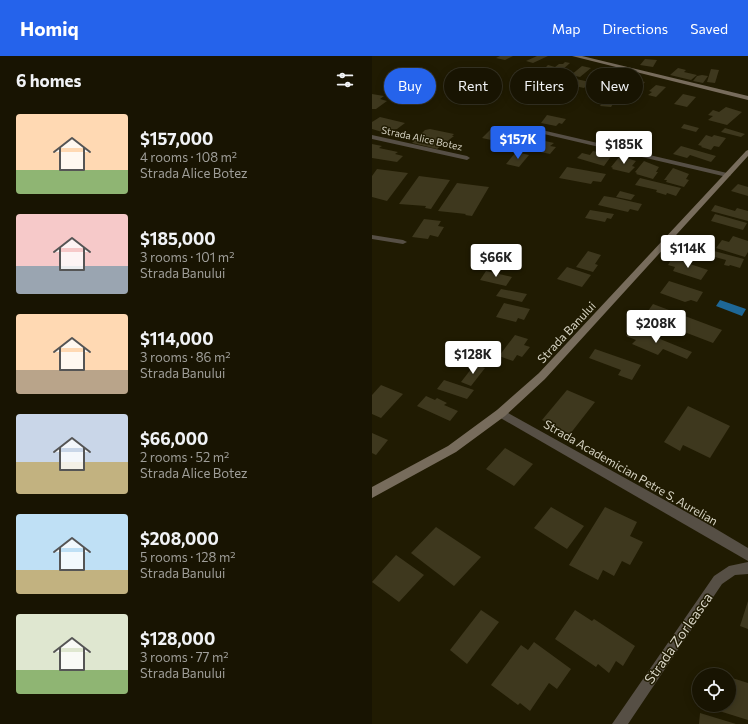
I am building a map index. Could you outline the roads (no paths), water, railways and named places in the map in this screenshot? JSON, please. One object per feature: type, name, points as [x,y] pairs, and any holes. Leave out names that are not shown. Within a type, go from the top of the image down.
[{"type":"street","points":[[575,56],[724,94],[748,102]]},
{"type":"street","points":[[724,94],[748,98]]},
{"type":"street","points":[[532,130],[727,175]]},
{"type":"street","name":"Strada Alice Botez","points":[[372,137],[467,158]]},
{"type":"street","name":"Strada Banului","points":[[372,493],[452,449],[501,413],[542,376],[748,152]]},
{"type":"street","points":[[372,237],[403,242]]},
{"type":"street","name":"Strada Academician Petre S. Aurelian","points":[[501,413],[702,527],[748,555]]},
{"type":"street","name":"Strada Zorleasca","points":[[618,724],[718,580],[733,570],[748,568]]},
{"type":"water","points":[[720,300],[746,309],[742,316],[716,306]]}]
